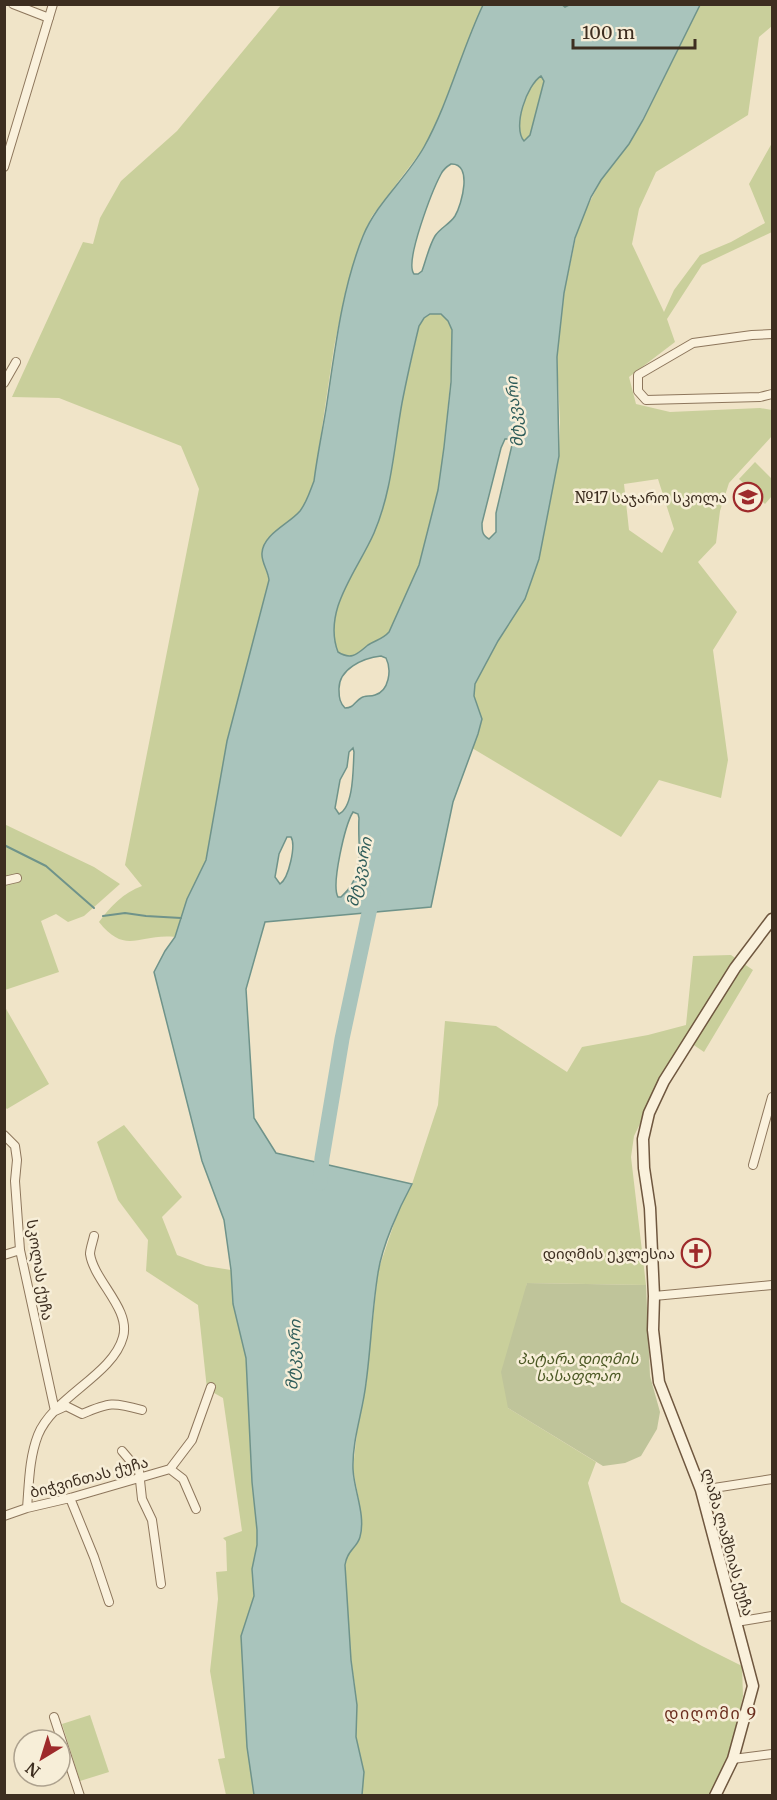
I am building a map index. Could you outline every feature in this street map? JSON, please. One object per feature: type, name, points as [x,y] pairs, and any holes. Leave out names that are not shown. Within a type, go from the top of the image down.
[{"type":"street","points":[[13,4],[49,18]]},
{"type":"street","points":[[4,167],[53,4]]},
{"type":"street","points":[[772,334],[693,343],[638,375],[637,381],[638,391],[646,400],[760,397],[772,394]]},
{"type":"street","points":[[4,383],[16,362]]},
{"type":"street","points":[[4,881],[17,878]]},
{"type":"street","name":"ლაშა ლაშხიას ქუჩა","points":[[715,1796],[733,1760],[753,1686],[701,1490],[659,1382],[653,1330],[654,1296],[650,1208],[644,1168],[643,1139],[649,1113],[664,1082],[735,968],[772,919]]},
{"type":"street","points":[[753,1165],[772,1096]]},
{"type":"street","name":"სკოლას ქუჩა","points":[[4,1135],[15,1146],[18,1160],[15,1181],[20,1250],[55,1411]]},
{"type":"street","points":[[4,1185],[15,1181]]},
{"type":"street","points":[[27,1508],[31,1460],[38,1434],[55,1411],[118,1352],[124,1334],[122,1314],[100,1277],[90,1252],[94,1236]]},
{"type":"street","points":[[4,1256],[20,1250]]},
{"type":"street","points":[[654,1296],[772,1285]]},
{"type":"street","points":[[170,1469],[192,1440],[211,1387]]},
{"type":"street","points":[[55,1411],[66,1406],[82,1414],[105,1404],[117,1403],[142,1410]]},
{"type":"street","points":[[122,1451],[139,1471],[142,1499],[152,1520],[161,1584]]},
{"type":"street","name":"ბიჭვინთას ქუჩა","points":[[4,1516],[170,1469],[183,1479],[196,1509]]},
{"type":"street","points":[[701,1490],[772,1479]]},
{"type":"street","points":[[70,1498],[109,1602]]},
{"type":"street","points":[[736,1622],[772,1617]]},
{"type":"street","points":[[54,1717],[80,1796]]},
{"type":"street","points":[[733,1760],[772,1754]]},
{"type":"green space","points":[[281,5],[483,5],[436,123],[423,149],[372,216],[362,237],[346,289],[334,347],[314,481],[302,508],[271,537],[265,552],[264,564],[269,580],[227,741],[206,860],[187,899],[175,937],[125,941],[117,938],[99,922],[118,901],[129,892],[142,886],[125,865],[199,489],[181,446],[59,398],[12,397],[83,242],[93,244],[100,218],[121,181],[177,131]]},
{"type":"green space","points":[[700,5],[772,5],[772,26],[759,37],[748,115],[656,172],[639,209],[632,244],[664,312],[674,290],[700,255],[731,242],[765,223],[749,184],[772,143],[772,232],[702,265],[667,319],[675,342],[629,377],[636,404],[670,412],[760,408],[772,410],[772,436],[729,483],[720,511],[716,543],[698,562],[737,612],[713,650],[728,760],[721,798],[659,780],[621,837],[472,748],[482,720],[474,696],[475,684],[498,641],[525,599],[539,559],[559,456],[557,357],[564,293],[579,223],[601,180],[643,121]],"holes":[[[658,479],[674,529],[662,553],[629,530],[624,484]]]},
{"type":"green space","points":[[539,76],[543,76],[544,81],[530,135],[524,141],[520,126],[522,107]]},
{"type":"green space","points":[[430,314],[441,314],[448,321],[452,330],[452,363],[438,490],[419,565],[389,632],[355,655],[347,656],[338,653],[334,637],[338,606],[380,517],[419,326]]},
{"type":"green space","points":[[755,462],[772,479],[772,496],[765,504],[739,479]]},
{"type":"green space","points":[[4,824],[94,867],[120,884],[84,916],[68,922],[56,914],[41,921],[59,972],[5,990]]},
{"type":"green space","points":[[731,955],[753,970],[704,1052],[685,1039],[670,1063],[634,1136],[631,1157],[646,1285],[527,1283],[508,1408],[596,1462],[588,1483],[621,1602],[742,1666],[743,1696],[728,1763],[709,1795],[362,1795],[364,1772],[356,1737],[355,1687],[345,1576],[346,1556],[361,1536],[359,1501],[353,1468],[359,1415],[366,1385],[378,1271],[399,1209],[412,1184],[438,1105],[445,1021],[496,1026],[567,1072],[582,1047],[648,1035],[686,1025],[693,956]]},
{"type":"green space","points":[[5,1007],[49,1084],[7,1109],[4,1106]]},
{"type":"green space","points":[[124,1125],[182,1197],[162,1217],[177,1255],[206,1266],[231,1270],[233,1304],[246,1358],[252,1482],[257,1530],[257,1545],[252,1569],[254,1596],[241,1636],[247,1747],[254,1795],[226,1795],[218,1759],[225,1758],[210,1671],[218,1599],[216,1572],[227,1571],[226,1541],[223,1538],[242,1531],[223,1398],[207,1389],[198,1305],[146,1271],[148,1240],[118,1200],[97,1142]]},
{"type":"green space","name":"პატარა დიღმის სასაფლაო","points":[[527,1283],[646,1285],[650,1376],[660,1412],[657,1429],[641,1456],[625,1463],[603,1466],[508,1408],[501,1372]]},
{"type":"green space","points":[[90,1715],[109,1772],[80,1781],[72,1756],[72,1728],[63,1728],[62,1724]]},
{"type":"water","points":[[561,4],[565,7],[571,4],[700,5],[643,120],[629,144],[591,197],[575,238],[564,293],[557,357],[559,456],[539,559],[525,599],[498,641],[475,684],[474,696],[482,719],[453,802],[431,907],[265,922],[246,989],[254,1118],[276,1153],[412,1184],[392,1227],[380,1262],[366,1383],[353,1458],[362,1520],[359,1541],[348,1556],[345,1565],[351,1660],[357,1705],[356,1737],[364,1772],[362,1795],[254,1795],[247,1747],[241,1636],[254,1596],[252,1569],[257,1545],[246,1358],[233,1304],[224,1220],[202,1161],[154,972],[175,937],[187,899],[206,860],[227,741],[269,580],[262,556],[263,546],[272,535],[300,511],[314,481],[340,321],[355,257],[376,212],[417,159],[433,130],[483,5]],"holes":[[[541,76],[544,81],[530,135],[524,141],[521,135],[520,117],[531,88]],[[458,165],[464,177],[463,194],[458,210],[453,219],[435,236],[422,271],[414,274],[413,255],[426,209],[437,182],[448,166]],[[430,314],[441,314],[448,321],[452,330],[451,382],[438,490],[419,565],[389,632],[358,653],[347,656],[338,652],[334,636],[338,606],[374,533],[385,501],[402,403],[419,326]],[[505,439],[508,439],[512,445],[496,513],[496,532],[489,539],[483,532],[482,523],[501,448]],[[381,656],[386,658],[389,668],[386,685],[380,693],[363,697],[352,706],[345,708],[339,695],[343,676],[353,666],[367,659]],[[353,748],[353,777],[350,796],[348,804],[339,814],[335,808],[340,780],[347,767],[349,752]],[[353,812],[358,814],[358,870],[349,888],[341,897],[338,897],[336,880],[346,829]],[[287,837],[291,837],[292,854],[289,869],[280,884],[275,877],[279,854]]]},
{"type":"waterway","points":[[4,845],[46,866],[94,908]]},
{"type":"waterway","name":"მტკვარი","points":[[320,1183],[342,1039],[373,894]]},
{"type":"waterway","points":[[103,916],[125,913],[181,918]]},
{"type":"place","name":"№17 საჯარო სკოლა","points":[[748,497]]},
{"type":"place","name":"დიღმის ეკლესია","points":[[696,1253]]},
{"type":"district","name":"დიღომი 9","points":[[711,1713]]}]
